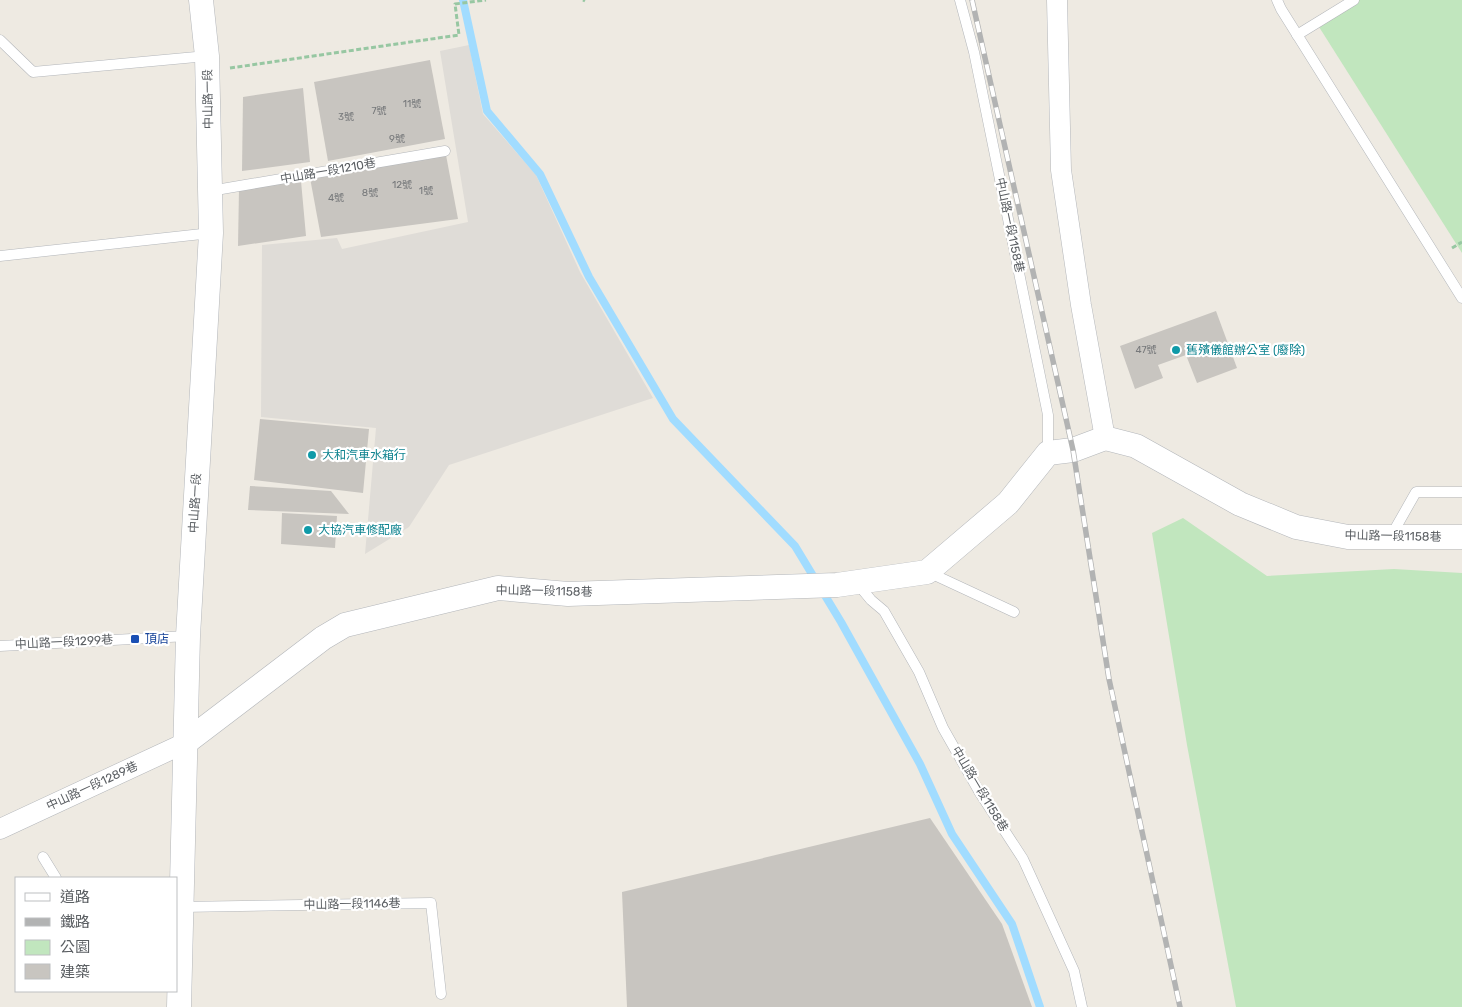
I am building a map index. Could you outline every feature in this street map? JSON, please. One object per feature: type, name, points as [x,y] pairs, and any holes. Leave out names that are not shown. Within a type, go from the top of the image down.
[{"type":"street","name":"中山路一段","points":[[179,1007],[178,908],[188,636],[211,233],[207,64],[201,0]]},
{"type":"street","points":[[927,572],[1008,504],[1048,453],[1072,450],[1105,438],[1081,305],[1061,170],[1057,0]]},
{"type":"street","name":"中山路一段1158巷","points":[[1105,438],[1136,446],[1240,504],[1296,527],[1348,538],[1462,537]]},
{"type":"street","name":"中山路一段1158巷","points":[[185,743],[323,638],[345,624],[498,588],[568,594],[806,586],[832,585],[927,572]]},
{"type":"street","name":"中山路一段1289巷","points":[[0,829],[185,743]]},
{"type":"lane","name":"中山路一段1158巷","points":[[960,0],[974,52],[1048,415],[1048,453]]},
{"type":"lane","points":[[1277,0],[1462,298]]},
{"type":"lane","points":[[1297,35],[1354,0]]},
{"type":"lane","points":[[0,40],[33,72],[207,64]]},
{"type":"lane","name":"中山路一段1210巷","points":[[210,191],[445,151]]},
{"type":"lane","points":[[0,256],[211,233]]},
{"type":"lane","points":[[1390,537],[1416,492],[1462,492]]},
{"type":"lane","points":[[927,572],[1014,612]]},
{"type":"lane","name":"中山路一段1158巷","points":[[856,582],[871,600],[884,611],[919,672],[943,728],[980,793],[1023,859],[1074,971],[1082,1007]]},
{"type":"lane","name":"中山路一段1299巷","points":[[0,646],[188,636]]},
{"type":"lane","points":[[42,857],[55,877]]},
{"type":"lane","name":"中山路一段1146巷","points":[[178,908],[431,903],[441,994]]},
{"type":"path","points":[[207,64],[460,35],[455,4],[486,0]]},
{"type":"shaded area","points":[[469,45],[483,114],[536,175],[580,272],[653,398],[449,465],[409,527],[365,554],[376,428],[261,417],[262,245],[337,238],[342,249],[468,222],[440,51]]},
{"type":"green space","points":[[1345,0],[1462,0],[1462,253],[1314,19]]},
{"type":"green space","points":[[1183,518],[1267,576],[1394,569],[1462,573],[1462,1007],[1236,1007],[1187,745],[1152,533]]},
{"type":"building","points":[[430,60],[445,139],[328,161],[314,82]]},
{"type":"building","points":[[303,88],[310,162],[242,171],[243,97]]},
{"type":"building","points":[[446,155],[458,219],[321,237],[310,178]]},
{"type":"building","points":[[301,181],[306,236],[238,246],[239,189]]},
{"type":"building","name":"舊殯儀館辦公室 (廢除)","points":[[1216,311],[1237,368],[1197,383],[1186,355],[1158,365],[1163,378],[1135,389],[1120,346]]},
{"type":"building","name":"大和汽車水箱行","points":[[260,419],[369,429],[363,493],[254,480]]},
{"type":"building","points":[[250,486],[331,491],[349,514],[248,510]]},
{"type":"building","name":"大協汽車修配廠","points":[[282,513],[337,516],[335,548],[281,544]]},
{"type":"building","points":[[930,818],[1002,924],[1032,1007],[627,1007],[622,892]]},
{"type":"waterway","points":[[463,0],[487,111],[540,174],[589,277],[673,419],[795,546],[841,622],[920,764],[952,834],[1012,924],[1040,1007]]},
{"type":"railway","points":[[972,0],[1073,450],[1109,679],[1180,1007]]},
{"type":"place","name":"舊殯儀館辦公室 (廢除)","points":[[1176,350]]},
{"type":"place","name":"大和汽車水箱行","points":[[312,455]]},
{"type":"place","name":"大協汽車修配廠","points":[[308,530]]},
{"type":"place","name":"頂店","points":[[135,639]]}]
